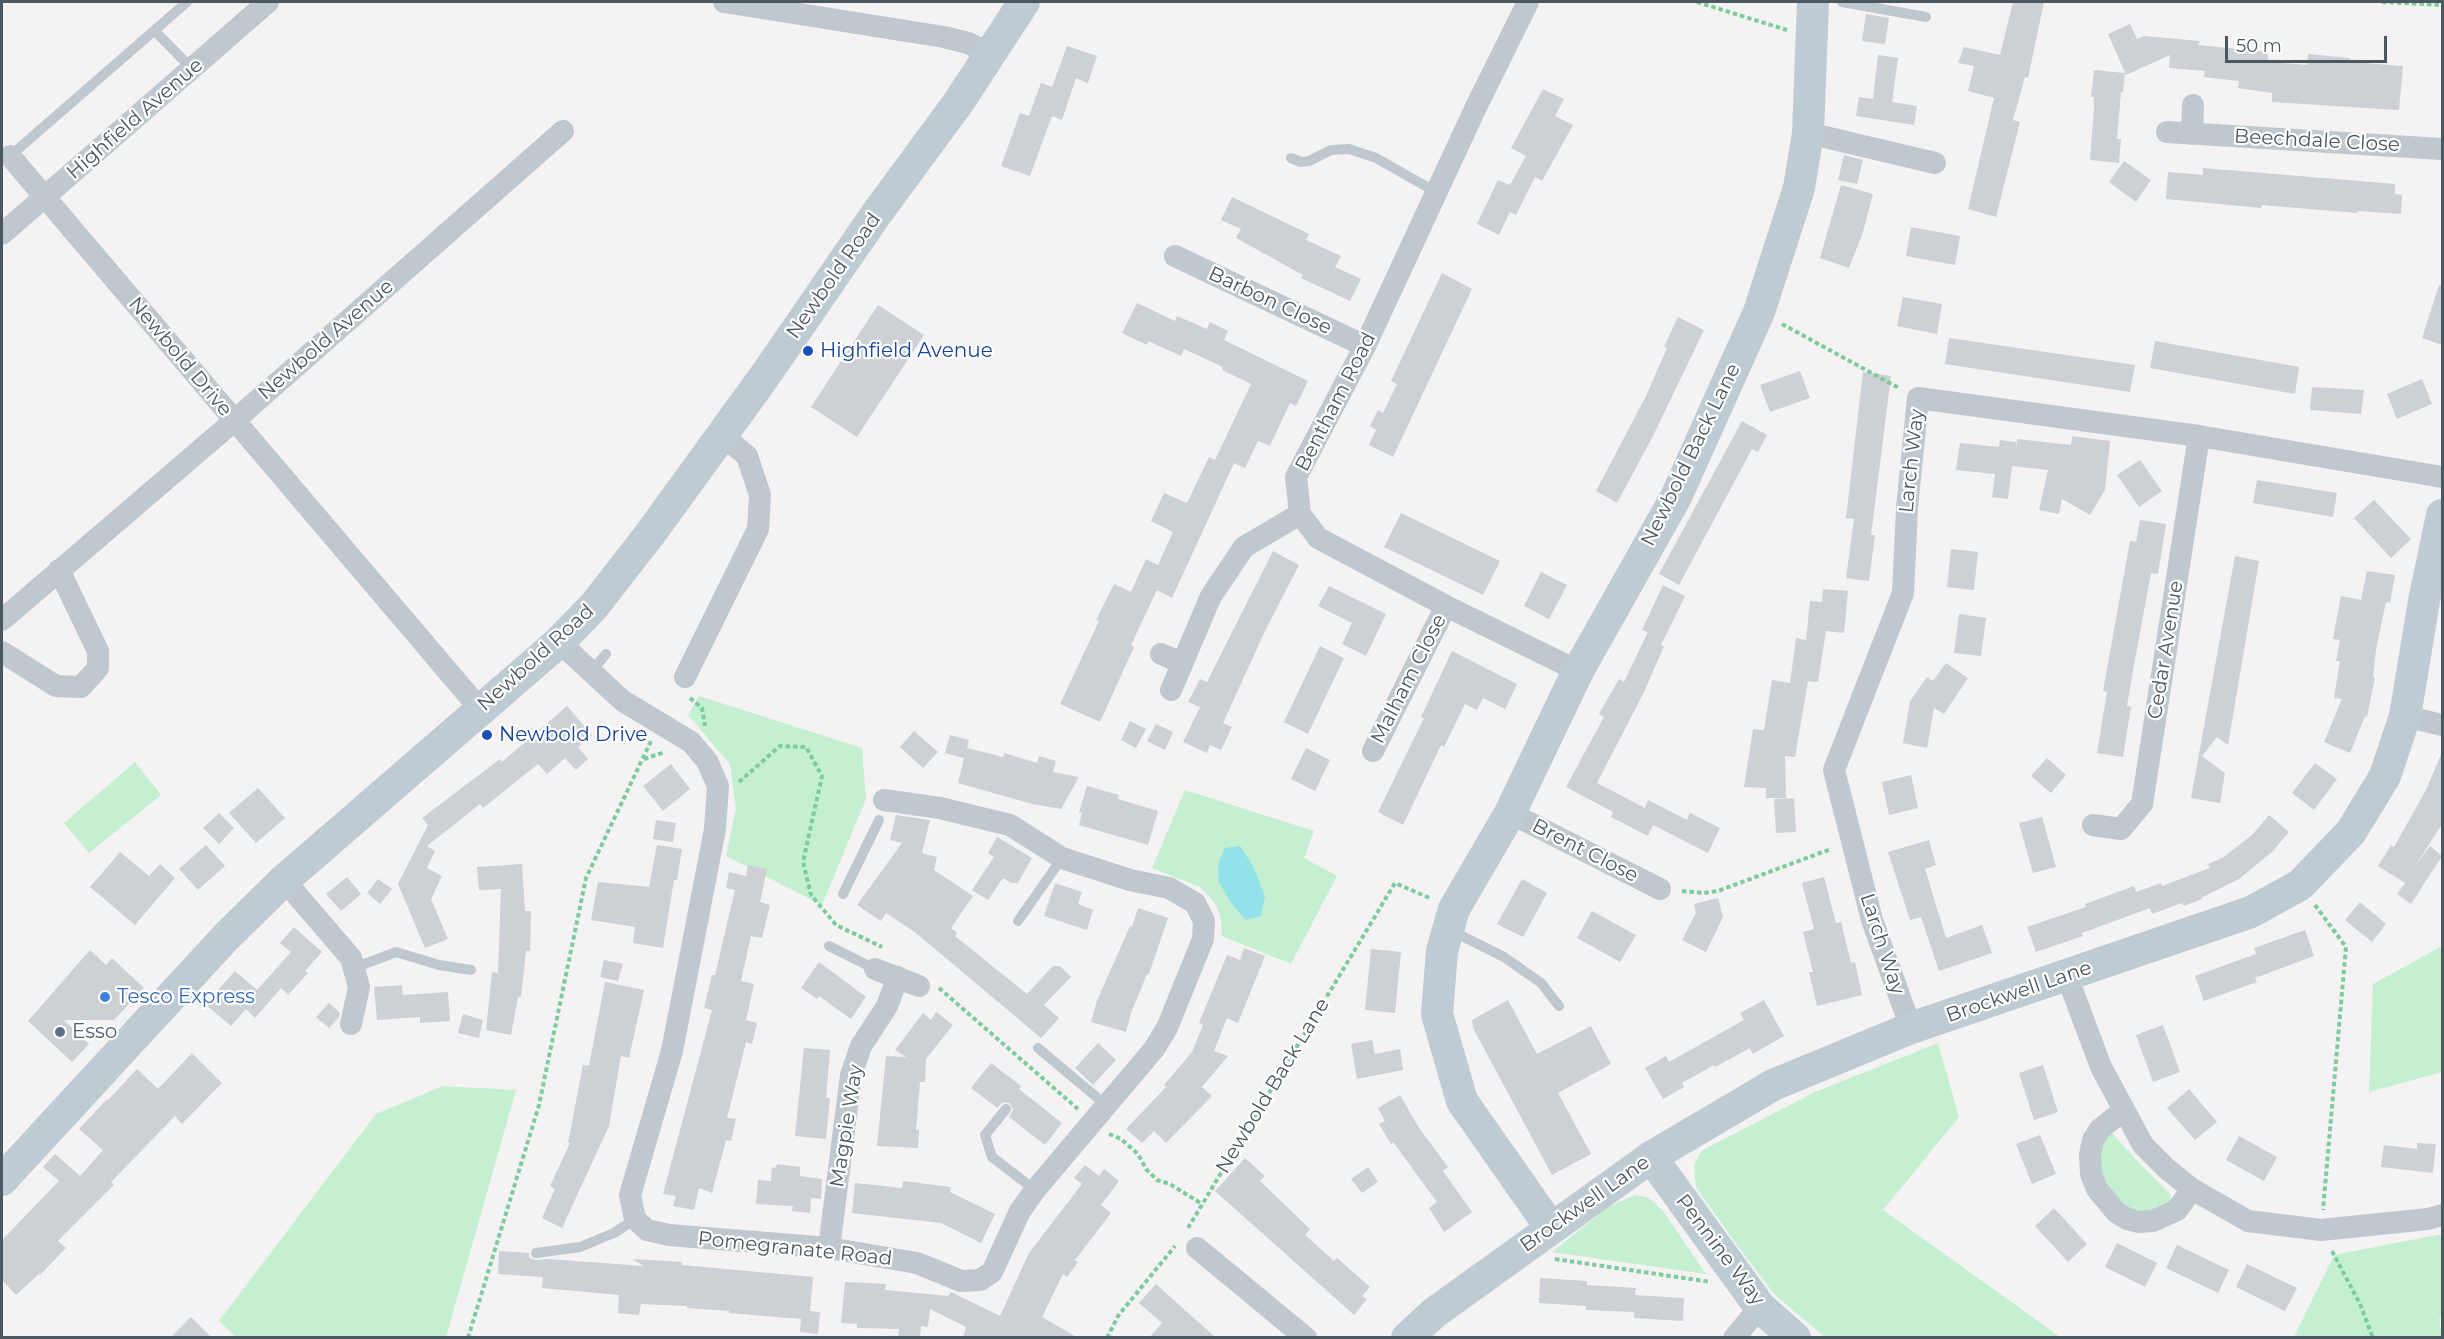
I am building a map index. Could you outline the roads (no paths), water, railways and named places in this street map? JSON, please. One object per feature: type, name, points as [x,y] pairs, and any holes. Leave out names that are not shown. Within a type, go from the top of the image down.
[{"type":"street","name":"Highfield Avenue","points":[[2,234],[268,2]]},
{"type":"street","points":[[724,2],[945,37],[968,43],[991,54]]},
{"type":"street","name":"Newbold Road","points":[[2,1180],[226,937],[284,880],[559,642],[594,606],[650,534],[764,377],[877,213],[991,54],[1024,2]]},
{"type":"street","name":"Bentham Road","points":[[1300,514],[1296,477],[1365,346],[1528,2]]},
{"type":"street","name":"Newbold Back Lane","points":[[1551,1228],[1462,1101],[1437,1014],[1443,951],[1452,919],[1509,813],[1578,671],[1676,497],[1759,312],[1799,188],[1808,133],[1813,2]]},
{"type":"street","points":[[2192,134],[2193,105]]},
{"type":"street","name":"Newbold Avenue","points":[[2,620],[234,421],[563,131]]},
{"type":"street","name":"Beechdale Close","points":[[2167,132],[2442,149]]},
{"type":"street","points":[[1808,133],[1935,163]]},
{"type":"street","name":"Newbold Drive","points":[[6,159],[45,197],[480,709]]},
{"type":"street","name":"Barbon Close","points":[[1175,256],[1365,346]]},
{"type":"street","name":"Larch Way","points":[[1911,1028],[1872,920],[1834,770],[1903,593],[1907,508],[1918,398],[2199,436],[2442,477]]},
{"type":"street","points":[[686,677],[758,529],[760,495],[747,456],[721,434]]},
{"type":"street","name":"Cedar Avenue","points":[[2093,825],[2121,829],[2142,804],[2199,436]]},
{"type":"street","points":[[1171,690],[1211,596],[1244,547],[1300,514],[1318,538],[1446,606],[1578,671]]},
{"type":"street","name":"Brockwell Lane","points":[[1407,1338],[1434,1312],[1651,1157],[1773,1084],[1911,1028],[2251,912],[2300,885],[2351,832],[2385,776],[2405,716],[2424,601],[2442,515]]},
{"type":"street","points":[[2,652],[56,686],[81,687],[98,668],[98,651],[59,570]]},
{"type":"street","name":"Malham Close","points":[[1373,751],[1446,606]]},
{"type":"street","points":[[559,642],[623,701],[691,742],[707,761],[718,786],[716,829],[672,1051],[630,1195],[636,1219]]},
{"type":"street","points":[[1161,654],[1182,663]]},
{"type":"street","points":[[2405,716],[2442,725]]},
{"type":"street","name":"Pomegranate Road","points":[[636,1219],[647,1230],[669,1235],[829,1248],[917,1263],[961,1281],[980,1280],[992,1272],[1020,1211],[1154,1049],[1167,1028],[1203,939],[1203,921],[1195,903],[1169,888],[1130,880],[1062,858],[1010,825],[940,808],[883,802]]},
{"type":"street","name":"Brent Close","points":[[1509,813],[1660,889]]},
{"type":"street","points":[[284,880],[351,958],[359,987],[351,1024]]},
{"type":"street","points":[[881,959],[898,977],[927,985]]},
{"type":"street","points":[[2067,976],[2101,1067],[2143,1144],[2167,1169],[2192,1190],[2248,1221],[2321,1230],[2428,1219],[2442,1215]]},
{"type":"street","name":"Magpie Way","points":[[829,1248],[850,1075],[861,1046],[887,1006],[898,977]]},
{"type":"street","points":[[2124,1110],[2100,1129],[2093,1140],[2090,1155],[2091,1174],[2097,1189],[2116,1212],[2127,1219],[2139,1222],[2153,1221],[2178,1210],[2192,1190]]},
{"type":"street","name":"Pennine Way","points":[[1651,1157],[1754,1297],[1795,1338]]},
{"type":"street","points":[[1188,1240],[1306,1338]]},
{"type":"street","points":[[1734,1338],[1754,1297]]},
{"type":"lane","points":[[6,159],[187,2]]},
{"type":"lane","points":[[1842,2],[1926,17]]},
{"type":"lane","points":[[155,31],[192,69]]},
{"type":"lane","points":[[1292,158],[1301,162],[1309,161],[1331,150],[1349,149],[1376,158],[1436,192]]},
{"type":"lane","points":[[590,673],[606,654]]},
{"type":"lane","points":[[843,894],[883,802]]},
{"type":"lane","points":[[1018,921],[1062,858]]},
{"type":"lane","points":[[1452,919],[1540,983],[1559,1006]]},
{"type":"lane","points":[[829,946],[881,959]]},
{"type":"lane","points":[[354,968],[396,952],[438,964],[471,970]]},
{"type":"lane","points":[[1038,1048],[1100,1114]]},
{"type":"lane","points":[[1006,1110],[985,1136],[992,1157],[1035,1191]]},
{"type":"lane","points":[[536,1253],[580,1247],[614,1233],[636,1219]]},
{"type":"water","points":[[1240,846],[1253,866],[1265,896],[1261,916],[1245,920],[1219,882],[1218,864],[1225,848]]},
{"type":"place","name":"Highfield Avenue","points":[[808,351]]},
{"type":"place","name":"Newbold Drive","points":[[487,735]]},
{"type":"place","name":"Tesco Express","points":[[105,997]]},
{"type":"place","name":"Esso","points":[[60,1032]]}]
